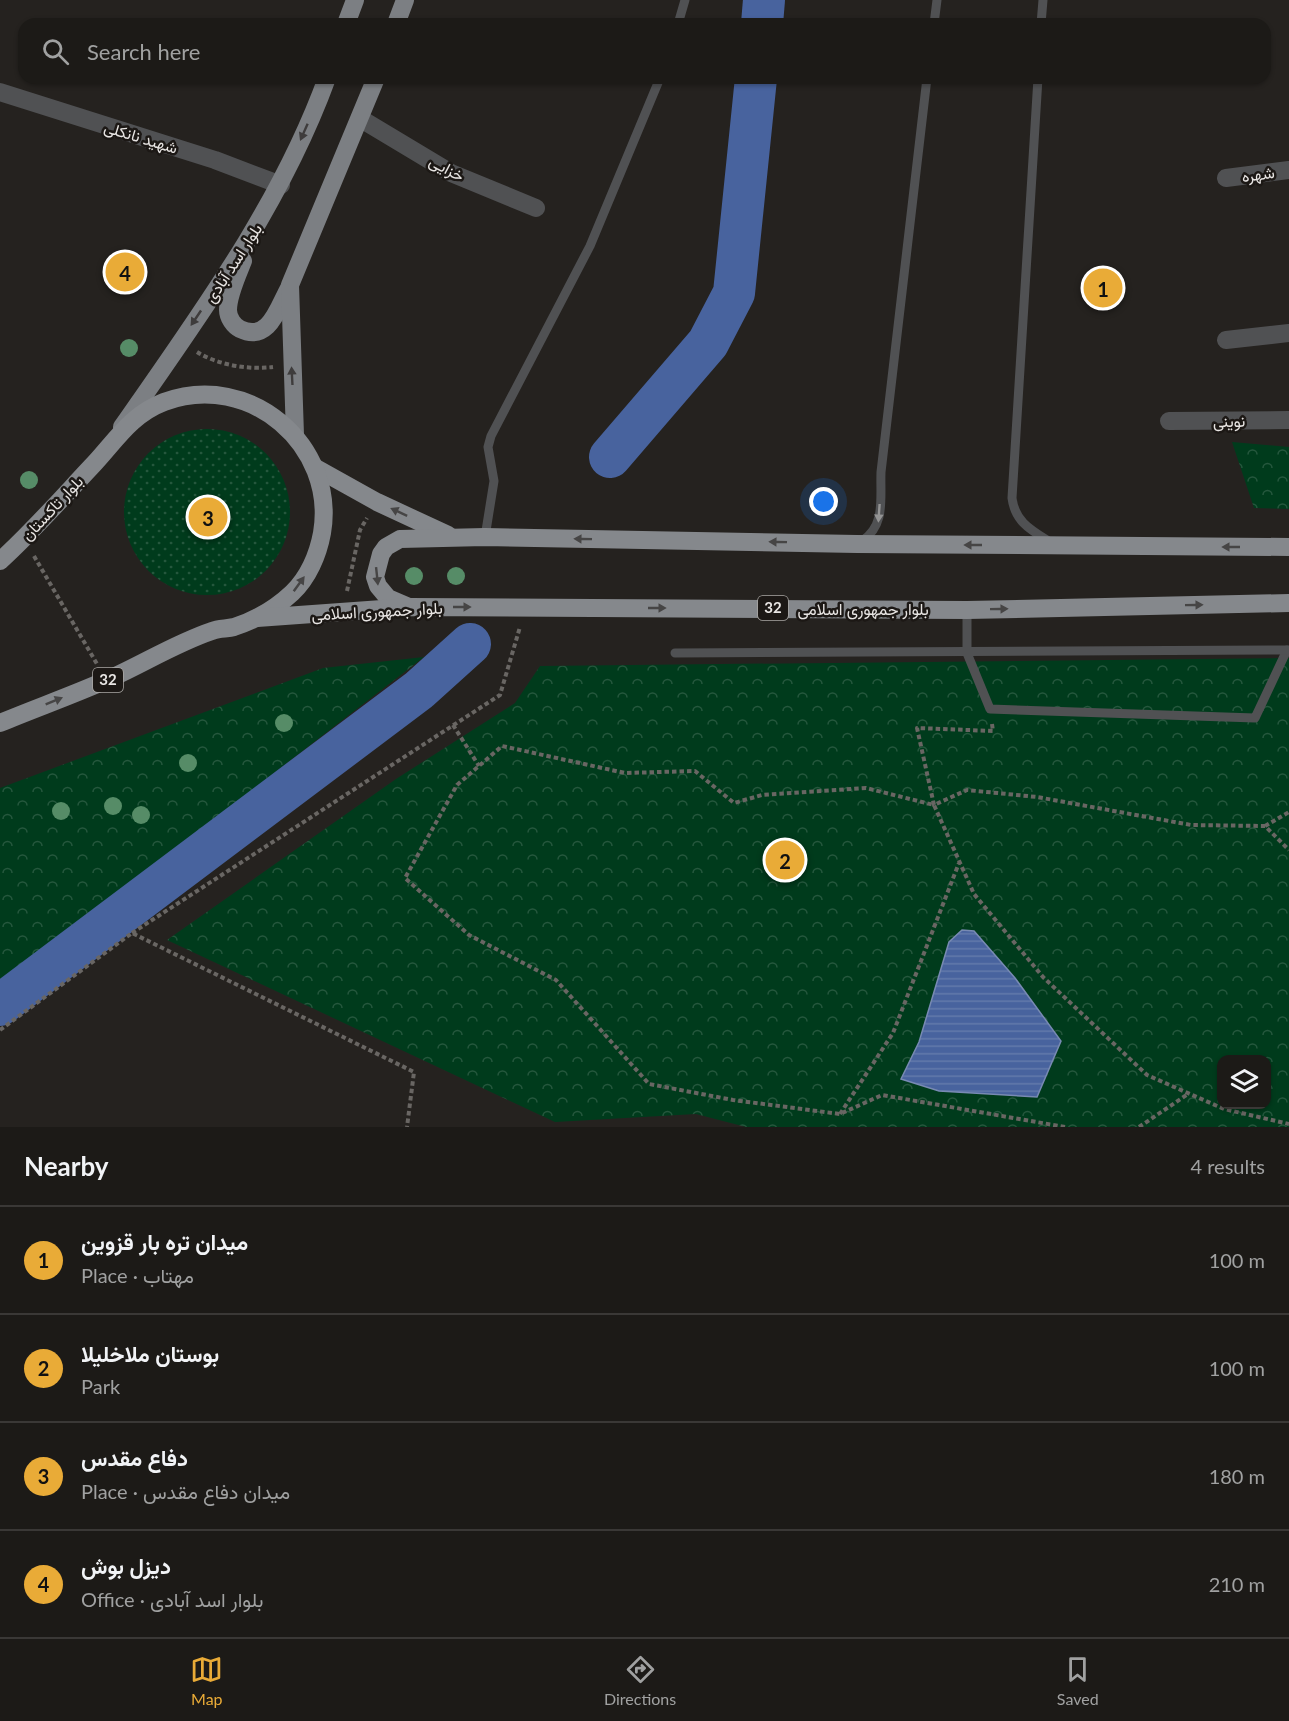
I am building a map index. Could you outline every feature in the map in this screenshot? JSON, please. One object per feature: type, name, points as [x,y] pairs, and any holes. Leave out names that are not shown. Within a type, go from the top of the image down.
[{"type":"highway","name":"32","points":[[0,723],[107,680],[213,630],[232,627],[274,609],[294,591],[309,570],[320,546],[324,520],[323,493],[316,468],[295,435],[263,409],[225,396],[204,394],[164,402],[146,411],[116,436]]},
{"type":"highway","name":"بلوار تاکستان","points":[[0,561],[24,539],[103,454],[116,436]]},
{"type":"highway","name":"32","points":[[316,468],[377,502],[452,537],[857,544],[1289,547]]},
{"type":"highway","points":[[410,607],[395,603],[378,586],[376,569],[381,554],[386,547],[400,539],[452,537]]},
{"type":"highway","name":"بلوار جمهوری اسلامی","points":[[256,618],[410,607],[967,610],[1289,603]]},
{"type":"main road","points":[[348,18],[355,0]]},
{"type":"main road","points":[[398,18],[405,0]]},
{"type":"main road","name":"بلوار اسد آبادی","points":[[116,436],[252,234],[281,185],[324,84]]},
{"type":"main road","points":[[252,234],[229,302],[229,316],[234,325],[250,332],[263,331],[270,324],[290,285],[361,120],[374,84]]},
{"type":"main road","points":[[290,285],[295,435]]},
{"type":"street","name":"شهید نانکلی","points":[[0,92],[215,160],[281,185]]},
{"type":"street","name":"خزایی","points":[[361,120],[451,173],[536,208]]},
{"type":"street","name":"شهره","points":[[1226,178],[1289,170]]},
{"type":"street","points":[[1226,340],[1289,333]]},
{"type":"street","name":"نوینی","points":[[1169,421],[1289,420]]},
{"type":"lane","points":[[680,18],[685,0]]},
{"type":"lane","points":[[935,18],[937,0]]},
{"type":"lane","points":[[1042,18],[1043,0]]},
{"type":"lane","points":[[484,537],[494,481],[488,447],[491,436],[590,246],[658,84]]},
{"type":"lane","points":[[857,544],[872,534],[880,520],[881,472],[926,84]]},
{"type":"lane","points":[[1038,84],[1013,473],[1014,511],[1020,521],[1054,545]]},
{"type":"lane","points":[[675,654],[967,653],[1288,650],[1255,718],[990,709],[967,653],[967,610]]},
{"type":"path","points":[[181,341],[211,361],[258,368],[291,364]]},
{"type":"path","points":[[349,613],[347,588],[360,530],[377,502]]},
{"type":"path","points":[[24,539],[107,680]]},
{"type":"path","points":[[0,1030],[132,933],[500,695],[525,607]]},
{"type":"path","points":[[990,709],[993,731],[917,728],[934,805],[974,894],[1043,977],[1147,1075],[1224,1109],[1289,1124]]},
{"type":"path","points":[[453,725],[479,766]]},
{"type":"path","points":[[1065,1127],[882,1095],[840,1114],[733,1100],[649,1084],[556,980],[469,935],[405,878],[457,785],[502,746],[625,773],[695,771],[734,803],[762,795],[866,788],[934,805],[967,790],[1037,797],[1191,825],[1265,826],[1289,812]]},
{"type":"path","points":[[1265,826],[1289,850]]},
{"type":"path","points":[[840,1114],[893,1033],[959,862]]},
{"type":"path","points":[[132,933],[414,1072],[407,1127]]},
{"type":"path","points":[[1139,1127],[1188,1093]]},
{"type":"green space","points":[[207,429],[239,436],[253,443],[265,454],[276,466],[283,480],[290,512],[283,544],[276,558],[265,570],[253,581],[239,588],[207,595],[175,588],[161,581],[149,570],[138,558],[131,544],[124,512],[131,480],[138,466],[149,454],[161,443],[175,436]]},
{"type":"green space","points":[[1232,442],[1289,447],[1289,509],[1254,508]]},
{"type":"green space","points":[[424,657],[0,985],[0,788],[323,668]]},
{"type":"green space","points":[[1289,658],[1289,1127],[746,1127],[696,1114],[555,1122],[167,940],[396,779],[515,703],[540,666]]},
{"type":"water","points":[[962,930],[974,931],[1015,978],[1061,1041],[1037,1097],[939,1091],[901,1079],[919,1042],[949,942]]},
{"type":"waterway","points":[[762,18],[764,0]]},
{"type":"waterway","points":[[610,457],[708,343],[734,293],[755,84]]},
{"type":"waterway","points":[[0,1005],[419,690],[470,644]]},
{"type":"place","name":"دیزل بوش","points":[[125,272]]},
{"type":"place","name":"میدان تره بار قزوین","points":[[1103,288]]},
{"type":"place","name":"دفاع مقدس","points":[[208,517]]},
{"type":"place","name":"بوستان ملاخلیلا","points":[[785,860]]}]
